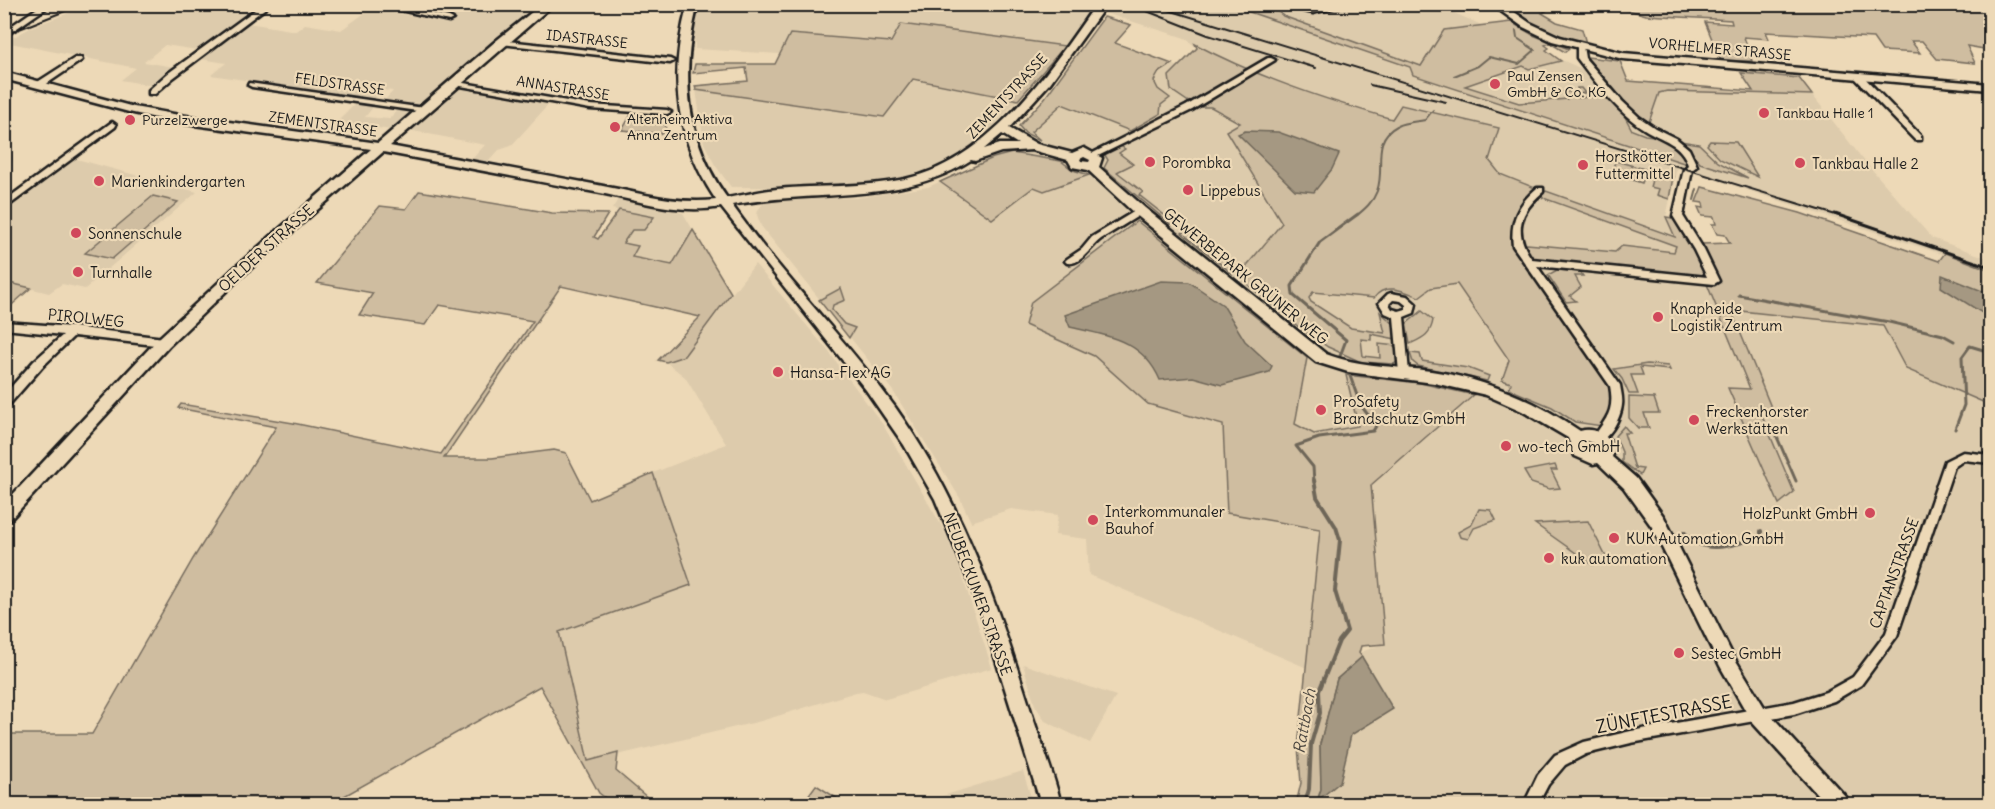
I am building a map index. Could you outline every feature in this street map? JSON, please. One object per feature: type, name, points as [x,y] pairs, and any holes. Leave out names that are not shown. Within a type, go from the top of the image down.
[{"type":"street","points":[[4,35],[49,4]]},
{"type":"street","points":[[152,92],[170,76],[268,4]]},
{"type":"street","points":[[377,4],[449,20]]},
{"type":"street","name":"OELDER STRASSE","points":[[4,515],[164,342],[236,274],[501,42],[549,4]]},
{"type":"street","name":"NEUBECKUMER STRASSE","points":[[693,4],[681,60],[683,104],[689,135],[697,155],[743,228],[884,403],[942,497],[965,549],[1051,804]]},
{"type":"street","name":"ZEMENTSTRASSE","points":[[723,198],[841,191],[902,184],[922,179],[959,164],[997,132],[1053,70],[1102,4]]},
{"type":"street","points":[[1276,4],[1313,11],[1344,4]]},
{"type":"street","name":"VORHELMER STRASSE","points":[[1496,4],[1541,34],[1580,48],[1623,56],[1990,87]]},
{"type":"street","name":"IDASTRASSE","points":[[501,42],[669,61]]},
{"type":"street","points":[[1528,262],[1714,281],[1699,250],[1678,216],[1688,169],[1693,166],[1692,157],[1677,142],[1646,127],[1623,107],[1581,58],[1580,48]]},
{"type":"street","points":[[39,85],[78,60]]},
{"type":"street","points":[[1092,160],[1189,108],[1271,60]]},
{"type":"street","name":"ZEMENTSTRASSE","points":[[4,75],[133,110],[178,119],[380,148],[639,197],[669,205],[694,207],[758,189],[841,191]]},
{"type":"street","points":[[1858,76],[1918,138]]},
{"type":"street","name":"ANNASTRASSE","points":[[455,83],[590,107],[668,112]]},
{"type":"street","name":"FELDSTRASSE","points":[[252,85],[424,110]]},
{"type":"street","points":[[4,206],[112,125]]},
{"type":"street","name":"GEWERBEPARK GRÜNER WEG","points":[[997,132],[1017,146]]},
{"type":"street","name":"GEWERBEPARK GRÜNER WEG","points":[[997,132],[1033,147],[1073,157],[1076,164],[1092,160],[1140,210],[1321,358],[1346,367],[1436,377],[1488,390],[1520,402],[1578,437]]},
{"type":"street","name":"GEWERBEPARK GRÜNER WEG","points":[[959,164],[987,151],[1017,146],[1033,147]]},
{"type":"street","points":[[1540,190],[1528,199],[1519,213],[1515,228],[1518,246],[1615,385],[1618,406],[1616,417],[1598,438]]},
{"type":"street","points":[[743,228],[748,204],[768,194]]},
{"type":"street","name":"GEWERBEPARK GRÜNER WEG","points":[[1070,261],[1085,251],[1095,239],[1140,210]]},
{"type":"street","points":[[1399,315],[1404,373]]},
{"type":"street","name":"PIROLWEG","points":[[4,325],[164,342]]},
{"type":"street","points":[[4,403],[38,364],[73,331]]},
{"type":"street","points":[[1602,457],[1607,448],[1598,438],[1589,435],[1578,437],[1575,443],[1580,452],[1593,458],[1602,457],[1630,483],[1658,522],[1721,650],[1759,716],[1839,804]]},
{"type":"street","name":"CAPTANSTRASSE","points":[[1759,716],[1829,697],[1857,681],[1891,636],[1950,465],[1963,456],[1990,459]]},
{"type":"street","name":"ZÜNFTESTRASSE","points":[[1531,804],[1543,780],[1560,760],[1584,748],[1631,736],[1759,716]]},
{"type":"shaded area","points":[[1085,4],[1097,8],[1065,46],[901,24],[891,42],[790,34],[780,54],[695,49],[694,26],[701,5]]},
{"type":"shaded area","points":[[90,5],[260,5],[236,21],[296,31],[305,24],[341,30],[372,8],[433,20],[453,5],[538,5],[445,84],[549,104],[511,146],[499,150],[488,162],[472,159],[485,145],[393,127],[390,130],[355,124],[343,136],[325,134],[355,104],[374,106],[365,117],[389,119],[403,104],[384,101],[393,91],[383,90],[374,99],[211,75],[226,63],[201,59],[210,52],[165,45],[144,62],[174,67],[149,85],[121,80],[136,68],[5,42],[32,27]]},
{"type":"shaded area","points":[[1111,5],[1436,5],[1603,78],[1752,91],[1741,73],[1799,78],[1861,157],[1932,238],[1990,259],[1990,270],[1677,167],[1666,217],[1694,253],[1761,415],[1775,417],[1731,310],[1884,326],[1906,369],[1990,405],[1990,804],[1316,804],[1340,782],[1351,735],[1393,709],[1359,653],[1385,643],[1371,485],[1423,438],[1445,389],[1420,383],[1347,375],[1358,426],[1314,434],[1295,424],[1307,358],[1025,325],[1094,356],[1148,404],[1223,425],[1227,513],[1320,529],[1307,668],[1089,575],[1087,539],[1055,535],[1058,515],[1011,509],[971,522],[960,498],[893,391],[761,226],[757,215],[758,210],[765,201],[783,197],[855,198],[928,187],[993,158],[1044,99],[1104,17],[1131,25],[1115,43],[1177,66],[1197,48],[1185,38],[1105,13]]},
{"type":"shaded area","points":[[1229,5],[1258,5],[1272,8],[1283,16],[1421,66],[1444,30],[1511,22],[1533,35],[1569,49],[1565,52],[1550,43],[1545,45],[1549,48],[1546,50],[1561,61],[1529,69],[1523,66],[1465,86],[1519,103],[1567,99],[1563,92],[1578,91],[1577,88],[1581,88],[1585,93],[1575,94],[1578,98],[1612,95],[1626,110],[1624,115],[1632,130],[1645,135],[1671,138],[1693,166],[1413,75],[1410,67]]},
{"type":"shaded area","points":[[1505,5],[1531,5],[1546,11],[1542,13],[1557,22],[1582,29],[1587,47],[1531,23]]},
{"type":"shaded area","points":[[1610,5],[1979,5],[1990,10],[1990,50],[1967,46],[1975,63],[1937,59],[1922,41],[1911,41],[1920,53],[1882,51],[1873,38],[1766,32],[1769,39],[1744,37],[1752,61],[1721,61],[1705,22],[1732,24],[1731,20],[1646,15]]},
{"type":"shaded area","points":[[1104,17],[1131,25],[1115,43],[1172,64],[1159,72],[1154,81],[1158,89],[1170,98],[1161,105],[1160,114],[1130,131],[1062,104],[1031,132],[1040,140],[1025,133],[1019,126],[1044,99]]},
{"type":"shaded area","points":[[901,24],[1065,46],[1018,100],[913,79],[884,117],[696,90],[695,86],[748,81],[746,68],[693,73],[695,64],[775,64],[790,34],[891,42]]},
{"type":"shaded area","points":[[1195,44],[1242,67],[1291,86],[1392,119],[1401,105],[1499,128],[1489,160],[1500,174],[1540,190],[1531,198],[1546,191],[1675,237],[1666,217],[1679,219],[1696,253],[1707,254],[1702,244],[1730,243],[1725,235],[1717,234],[1712,224],[1716,224],[1714,217],[1702,216],[1698,207],[1704,208],[1703,203],[1696,202],[1702,187],[1800,213],[1939,261],[1945,253],[1990,270],[1990,405],[1906,369],[1883,326],[1731,310],[1775,417],[1762,416],[1794,492],[1779,504],[1728,388],[1750,389],[1704,277],[1529,262],[1518,246],[1527,244],[1615,252],[1622,246],[1674,252],[1676,246],[1541,197],[1536,202],[1528,200],[1514,217],[1512,229],[1516,251],[1607,382],[1613,403],[1602,426],[1575,422],[1552,407],[1509,389],[1511,383],[1502,380],[1509,360],[1457,284],[1431,288],[1419,297],[1395,289],[1384,290],[1374,298],[1313,292],[1309,298],[1311,302],[1351,328],[1385,333],[1380,312],[1395,325],[1396,339],[1371,334],[1371,340],[1361,339],[1363,356],[1380,358],[1379,344],[1396,346],[1398,361],[1394,364],[1361,362],[1328,347],[1300,328],[1246,283],[1243,270],[1282,223],[1226,131],[1240,123],[1211,107],[1196,107],[1171,90],[1169,76],[1197,48]]},
{"type":"shaded area","points":[[1587,57],[1620,61],[1628,81],[1753,91],[1741,73],[1799,78],[1812,95],[1667,91],[1659,93],[1649,122],[1638,116]]},
{"type":"shaded area","points":[[913,79],[1018,100],[967,154],[921,177],[883,185],[839,188],[731,187],[715,165],[704,143],[696,90],[883,117]]},
{"type":"shaded area","points":[[632,113],[665,115],[666,134],[622,130]]},
{"type":"shaded area","points":[[1245,131],[1278,132],[1339,154],[1332,169],[1314,192],[1295,190],[1238,134]]},
{"type":"shaded area","points":[[1680,141],[1699,144],[1718,162],[1748,178],[1700,163]]},
{"type":"shaded area","points":[[1710,141],[1736,142],[1758,177],[1720,159],[1707,145]]},
{"type":"shaded area","points":[[1119,145],[1125,149],[1119,153],[1133,164],[1117,172],[1143,192],[1139,195],[1173,222],[1170,224],[1104,168],[1108,160],[1103,152]]},
{"type":"shaded area","points":[[1012,153],[1061,161],[1073,170],[1089,175],[1044,191],[1034,187],[992,219],[940,182],[993,158]]},
{"type":"shaded area","name":"Sonnenschule","points":[[73,158],[197,192],[85,289],[62,284],[49,293],[5,282],[5,209]]},
{"type":"shaded area","points":[[1616,161],[1673,177],[1669,199],[1657,195],[1659,189],[1650,187],[1652,180],[1644,178],[1642,183],[1610,173]]},
{"type":"shaded area","points":[[419,191],[552,213],[608,214],[594,237],[598,239],[619,210],[654,217],[644,230],[632,230],[623,243],[638,246],[632,257],[672,265],[693,230],[731,293],[684,356],[666,362],[658,360],[700,317],[561,286],[444,458],[492,458],[554,450],[566,453],[590,500],[653,473],[691,585],[559,632],[588,761],[618,753],[616,771],[655,804],[613,804],[599,793],[540,686],[330,804],[5,804],[5,734],[92,734],[193,559],[276,427],[178,408],[181,404],[293,423],[441,454],[533,321],[439,305],[425,325],[359,315],[373,293],[317,283],[380,206],[406,209]]},
{"type":"shaded area","points":[[153,196],[178,202],[112,259],[85,253]]},
{"type":"shaded area","points":[[619,198],[683,213],[693,230],[672,265],[632,256],[622,243],[632,230],[654,218],[612,209]]},
{"type":"shaded area","points":[[1137,221],[1307,358],[1295,424],[1314,434],[1358,426],[1346,375],[1420,383],[1474,395],[1371,485],[1385,644],[1361,646],[1359,653],[1362,657],[1337,679],[1320,744],[1321,789],[1316,804],[1296,804],[1301,783],[1298,747],[1320,529],[1227,513],[1223,425],[1148,404],[1094,356],[1025,325],[1031,302]]},
{"type":"shaded area","points":[[1190,229],[1197,231],[1234,262],[1236,272],[1233,274],[1182,233]]},
{"type":"shaded area","points":[[755,264],[829,352],[883,425],[944,530],[958,563],[992,668],[886,699],[863,691],[856,692],[761,721],[588,762],[559,631],[691,585],[653,473],[726,444],[685,377],[666,362],[684,356]]},
{"type":"shaded area","points":[[1557,270],[1580,272],[1583,276],[1575,276],[1581,287],[1570,296],[1576,301],[1566,302],[1548,275]]},
{"type":"shaded area","points":[[1942,275],[1990,294],[1990,318],[1941,287]]},
{"type":"shaded area","points":[[1161,281],[1189,282],[1223,305],[1245,341],[1272,366],[1269,372],[1222,385],[1193,377],[1160,380],[1153,367],[1134,348],[1111,337],[1070,327],[1065,315]]},
{"type":"shaded area","points":[[4,282],[31,288],[5,311]]},
{"type":"shaded area","points":[[841,288],[845,300],[833,305],[832,310],[844,324],[855,328],[849,338],[819,300]]},
{"type":"shaded area","points":[[1422,311],[1433,320],[1432,325],[1425,335],[1410,344],[1406,324]]},
{"type":"shaded area","points":[[1410,353],[1420,354],[1422,361],[1468,368],[1489,376],[1487,381],[1418,366],[1413,362]]},
{"type":"shaded area","points":[[1647,364],[1668,366],[1670,370],[1640,367],[1643,375],[1631,375],[1638,394],[1629,394],[1614,369]]},
{"type":"shaded area","points":[[1629,397],[1654,398],[1659,413],[1644,413],[1649,428],[1638,428],[1629,418]]},
{"type":"shaded area","points":[[1624,426],[1630,433],[1624,433],[1635,468],[1643,469],[1640,475],[1622,462],[1622,452],[1615,436]]},
{"type":"shaded area","points":[[1555,465],[1557,470],[1551,470],[1560,488],[1549,489],[1531,483],[1524,471]]},
{"type":"shaded area","points":[[1479,509],[1491,510],[1496,520],[1474,528],[1468,539],[1460,537],[1458,532],[1471,525]]},
{"type":"shaded area","points":[[1588,521],[1606,557],[1593,565],[1535,524]]},
{"type":"shaded area","points":[[1362,657],[1393,709],[1351,735],[1340,782],[1318,800],[1321,789],[1320,744],[1337,679]]},
{"type":"shaded area","points":[[1023,664],[1116,696],[1090,743],[1045,721],[1035,705]]},
{"type":"shaded area","points":[[1023,771],[1033,804],[917,804]]},
{"type":"shaded area","points":[[816,785],[846,804],[802,804]]},
{"type":"waterway","name":"Rattbach","points":[[1454,76],[1478,66],[1489,57],[1519,64],[1535,50],[1517,38],[1516,31]]},
{"type":"waterway","name":"Rattbach","points":[[1356,216],[1368,205],[1377,191],[1381,147],[1389,132],[1397,126],[1425,120],[1433,110]]},
{"type":"waterway","points":[[1694,200],[1697,189]]},
{"type":"waterway","name":"Rattbach","points":[[1340,356],[1346,340],[1293,295],[1292,286],[1320,242],[1358,214]]},
{"type":"waterway","points":[[1739,295],[1889,322],[1943,335],[1954,341]]},
{"type":"waterway","points":[[1955,429],[1964,405],[1962,357],[1970,346],[1990,352]]},
{"type":"waterway","name":"Rattbach","points":[[1314,482],[1313,467],[1296,446],[1319,438],[1373,431],[1376,426],[1360,404],[1349,373]]},
{"type":"waterway","points":[[1777,437],[1796,481]]},
{"type":"waterway","name":"Rattbach","points":[[1305,804],[1309,789],[1311,744],[1320,713],[1319,691],[1339,641],[1347,631],[1335,591],[1340,540],[1336,527],[1317,497],[1314,480]]},
{"type":"waterway","points":[[1684,532],[1701,545],[1720,547],[1761,537],[1761,531]]},
{"type":"railway","points":[[4,35],[83,4]]},
{"type":"railway","points":[[1129,4],[1208,35],[1316,68]]},
{"type":"railway","points":[[1149,4],[1839,216]]},
{"type":"railway","points":[[1370,85],[1446,102]]},
{"type":"railway","points":[[1835,214],[1990,267]]},
{"type":"place","name":"Paul Zensen GmbH & Co. KG","points":[[1495,84]]},
{"type":"place","name":"Tankbau Halle 1","points":[[1764,113]]},
{"type":"place","name":"Purzelzwerge","points":[[130,120]]},
{"type":"place","name":"Altenheim Aktiva Anna Zentrum","points":[[615,127]]},
{"type":"place","name":"Porombka","points":[[1150,162]]},
{"type":"place","name":"Tankbau Halle 2","points":[[1800,163]]},
{"type":"place","name":"Horstkötter Futtermittel","points":[[1583,165]]},
{"type":"place","name":"Marienkindergarten","points":[[99,181]]},
{"type":"place","name":"Lippebus","points":[[1188,190]]},
{"type":"place","name":"Sonnenschule","points":[[76,233]]},
{"type":"place","name":"Turnhalle","points":[[78,272]]},
{"type":"place","name":"Knapheide Logistik Zentrum","points":[[1658,317]]},
{"type":"place","name":"Hansa-Flex AG","points":[[778,372]]},
{"type":"place","name":"ProSafety Brandschutz GmbH","points":[[1321,410]]},
{"type":"place","name":"Freckenhorster Werkstätten","points":[[1694,420]]},
{"type":"place","name":"wo-tech GmbH","points":[[1506,446]]},
{"type":"place","name":"HolzPunkt GmbH","points":[[1870,513]]},
{"type":"place","name":"Interkommunaler Bauhof","points":[[1093,520]]},
{"type":"place","name":"KUK Automation GmbH","points":[[1614,538]]},
{"type":"place","name":"kuk automation","points":[[1549,558]]},
{"type":"place","name":"Sestec GmbH","points":[[1679,653]]}]
